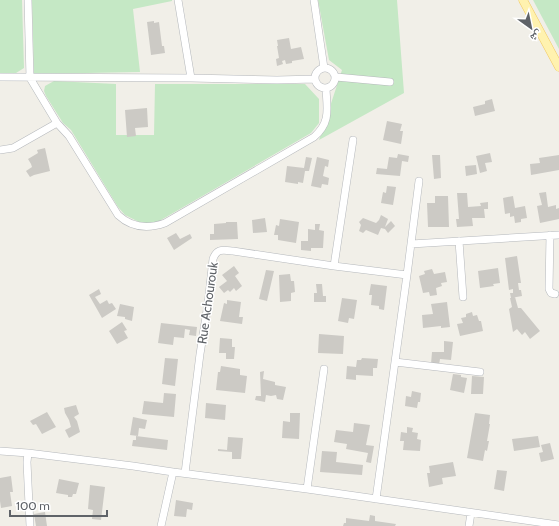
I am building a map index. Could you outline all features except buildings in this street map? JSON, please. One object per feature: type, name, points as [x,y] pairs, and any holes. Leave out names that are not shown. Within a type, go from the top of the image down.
[{"type":"main road","points":[[523,0],[559,67]]},
{"type":"street","points":[[28,0],[30,78],[57,123],[69,136],[118,215],[134,225],[152,227],[165,223],[314,137],[323,128],[326,122],[326,89]]},
{"type":"street","points":[[178,0],[191,78]]},
{"type":"street","points":[[314,0],[324,68]]},
{"type":"street","points":[[324,68],[332,71],[336,77],[332,86],[326,89],[318,86],[315,79],[317,71],[324,68]]},
{"type":"street","points":[[0,77],[277,80],[315,79]]},
{"type":"street","points":[[336,77],[390,82]]},
{"type":"street","points":[[0,150],[14,148],[57,123]]},
{"type":"street","points":[[334,266],[353,140]]},
{"type":"street","points":[[376,499],[419,181]]},
{"type":"street","points":[[550,235],[549,289],[551,293],[555,294]]},
{"type":"street","points":[[411,244],[559,235]]},
{"type":"street","points":[[459,241],[463,297]]},
{"type":"street","name":"Rue Achourouk","points":[[185,474],[199,361],[213,259],[215,254],[220,250],[233,251],[407,275]]},
{"type":"street","points":[[395,362],[480,372]]},
{"type":"street","points":[[307,489],[324,369]]},
{"type":"street","points":[[0,451],[28,453],[307,489],[559,525]]},
{"type":"street","points":[[28,453],[27,462],[30,526]]},
{"type":"street","points":[[161,526],[173,472]]},
{"type":"street","points":[[469,526],[471,513]]},
{"type":"green space","points":[[0,0],[22,0],[24,68],[16,73],[0,73]]},
{"type":"green space","points":[[32,0],[172,1],[133,9],[140,72],[34,74]]},
{"type":"green space","points":[[318,0],[397,0],[404,93],[319,140],[342,70],[329,60]]},
{"type":"green space","points":[[533,0],[559,0],[559,49]]},
{"type":"green space","points":[[54,81],[116,84],[116,135],[154,135],[155,84],[305,84],[319,99],[319,123],[311,133],[154,224],[141,223],[125,215],[118,207],[71,130],[63,123],[46,96],[44,91],[45,86]]}]
